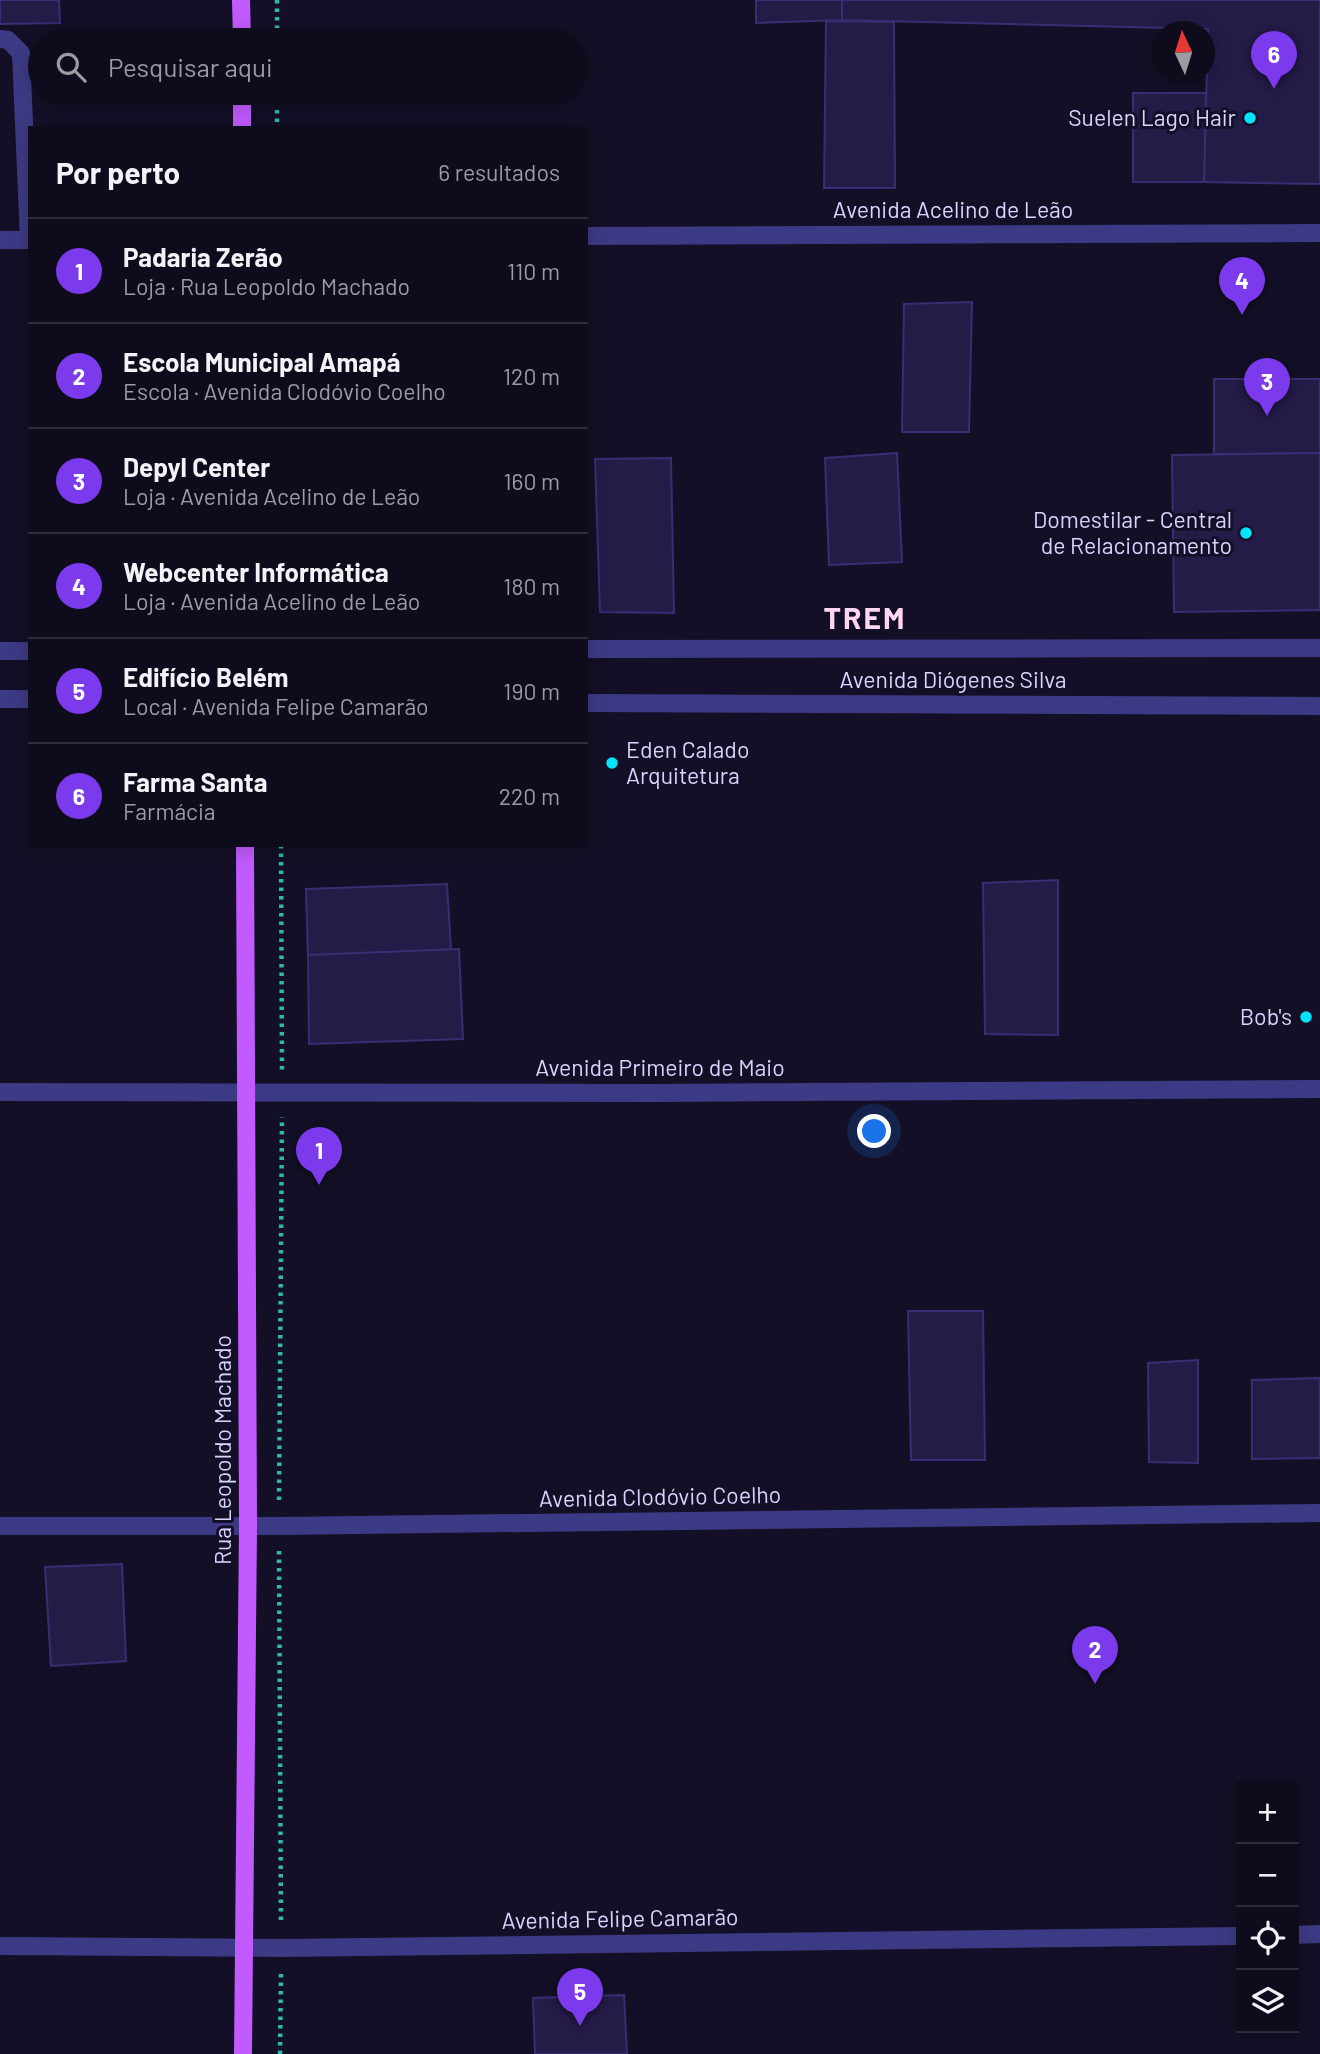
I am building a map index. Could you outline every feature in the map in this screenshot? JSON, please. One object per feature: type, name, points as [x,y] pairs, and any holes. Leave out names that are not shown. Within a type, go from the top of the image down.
[{"type":"main road","points":[[241,0],[242,28]]},
{"type":"main road","points":[[242,105],[242,126]]},
{"type":"main road","name":"Rua Leopoldo Machado","points":[[243,2054],[248,1525],[246,847]]},
{"type":"street","points":[[0,39],[8,40],[21,53],[28,189]]},
{"type":"street","name":"Avenida Acelino de Leão","points":[[588,236],[1320,233]]},
{"type":"street","points":[[0,240],[28,240]]},
{"type":"street","name":"Avenida Diógenes Silva","points":[[588,649],[1320,648]]},
{"type":"street","points":[[0,651],[28,651]]},
{"type":"street","points":[[0,699],[28,699]]},
{"type":"street","name":"Avenida Diógenes Silva","points":[[588,702],[1320,706]]},
{"type":"street","name":"Avenida Primeiro de Maio","points":[[0,1092],[1320,1089]]},
{"type":"street","name":"Avenida Clodóvio Coelho","points":[[0,1526],[279,1526],[1320,1513]]},
{"type":"street","points":[[1299,1935],[1320,1934]]},
{"type":"street","name":"Avenida Felipe Camarão","points":[[0,1946],[281,1948],[1236,1936]]},
{"type":"path","points":[[277,0],[277,28]]},
{"type":"path","points":[[277,105],[277,126]]},
{"type":"path","points":[[280,2054],[281,847]]},
{"type":"building","points":[[0,0],[59,0],[60,23],[0,24]]},
{"type":"building","points":[[756,0],[842,0],[842,20],[756,23]]},
{"type":"building","points":[[842,0],[1320,0],[1320,184],[1204,182],[1207,84],[1215,84],[1215,21],[1152,21],[1152,28],[842,20]]},
{"type":"building","points":[[826,21],[894,22],[895,188],[824,188]]},
{"type":"building","points":[[1133,93],[1206,93],[1204,182],[1133,182]]},
{"type":"building","points":[[972,302],[969,432],[902,432],[904,304]]},
{"type":"building","points":[[1214,379],[1320,379],[1320,453],[1214,454]]},
{"type":"building","points":[[897,453],[902,562],[829,565],[825,458]]},
{"type":"building","name":"Domestilar - Central de Relacionamento","points":[[1320,453],[1320,610],[1174,612],[1172,455]]},
{"type":"building","points":[[671,458],[674,613],[600,612],[595,459]]},
{"type":"building","points":[[1058,880],[1058,1035],[985,1034],[983,883]]},
{"type":"building","points":[[447,884],[451,950],[308,957],[306,889]]},
{"type":"building","points":[[459,949],[463,1039],[309,1044],[308,955]]},
{"type":"building","points":[[908,1311],[983,1311],[985,1460],[911,1460]]},
{"type":"building","points":[[1198,1360],[1198,1463],[1149,1462],[1148,1363]]},
{"type":"building","points":[[1320,1378],[1320,1458],[1252,1459],[1252,1380]]},
{"type":"building","points":[[122,1564],[126,1661],[51,1666],[45,1567]]},
{"type":"building","points":[[624,1995],[627,2054],[535,2054],[533,1998]]},
{"type":"place","name":"Farma Santa","points":[[1274,89]]},
{"type":"place","name":"Suelen Lago Hair","points":[[1250,118]]},
{"type":"place","name":"Webcenter Informática","points":[[1242,315]]},
{"type":"place","name":"Depyl Center","points":[[1267,416]]},
{"type":"place","name":"Domestilar - Central de Relacionamento","points":[[1246,533]]},
{"type":"place","name":"Eden Calado Arquitetura","points":[[612,763]]},
{"type":"place","name":"Bob's","points":[[1306,1017]]},
{"type":"place","name":"Padaria Zerão","points":[[319,1185]]},
{"type":"place","name":"Escola Municipal Amapá","points":[[1095,1684]]},
{"type":"place","name":"Edifício Belém","points":[[580,2026]]},
{"type":"district","name":"TREM","points":[[865,619]]}]
